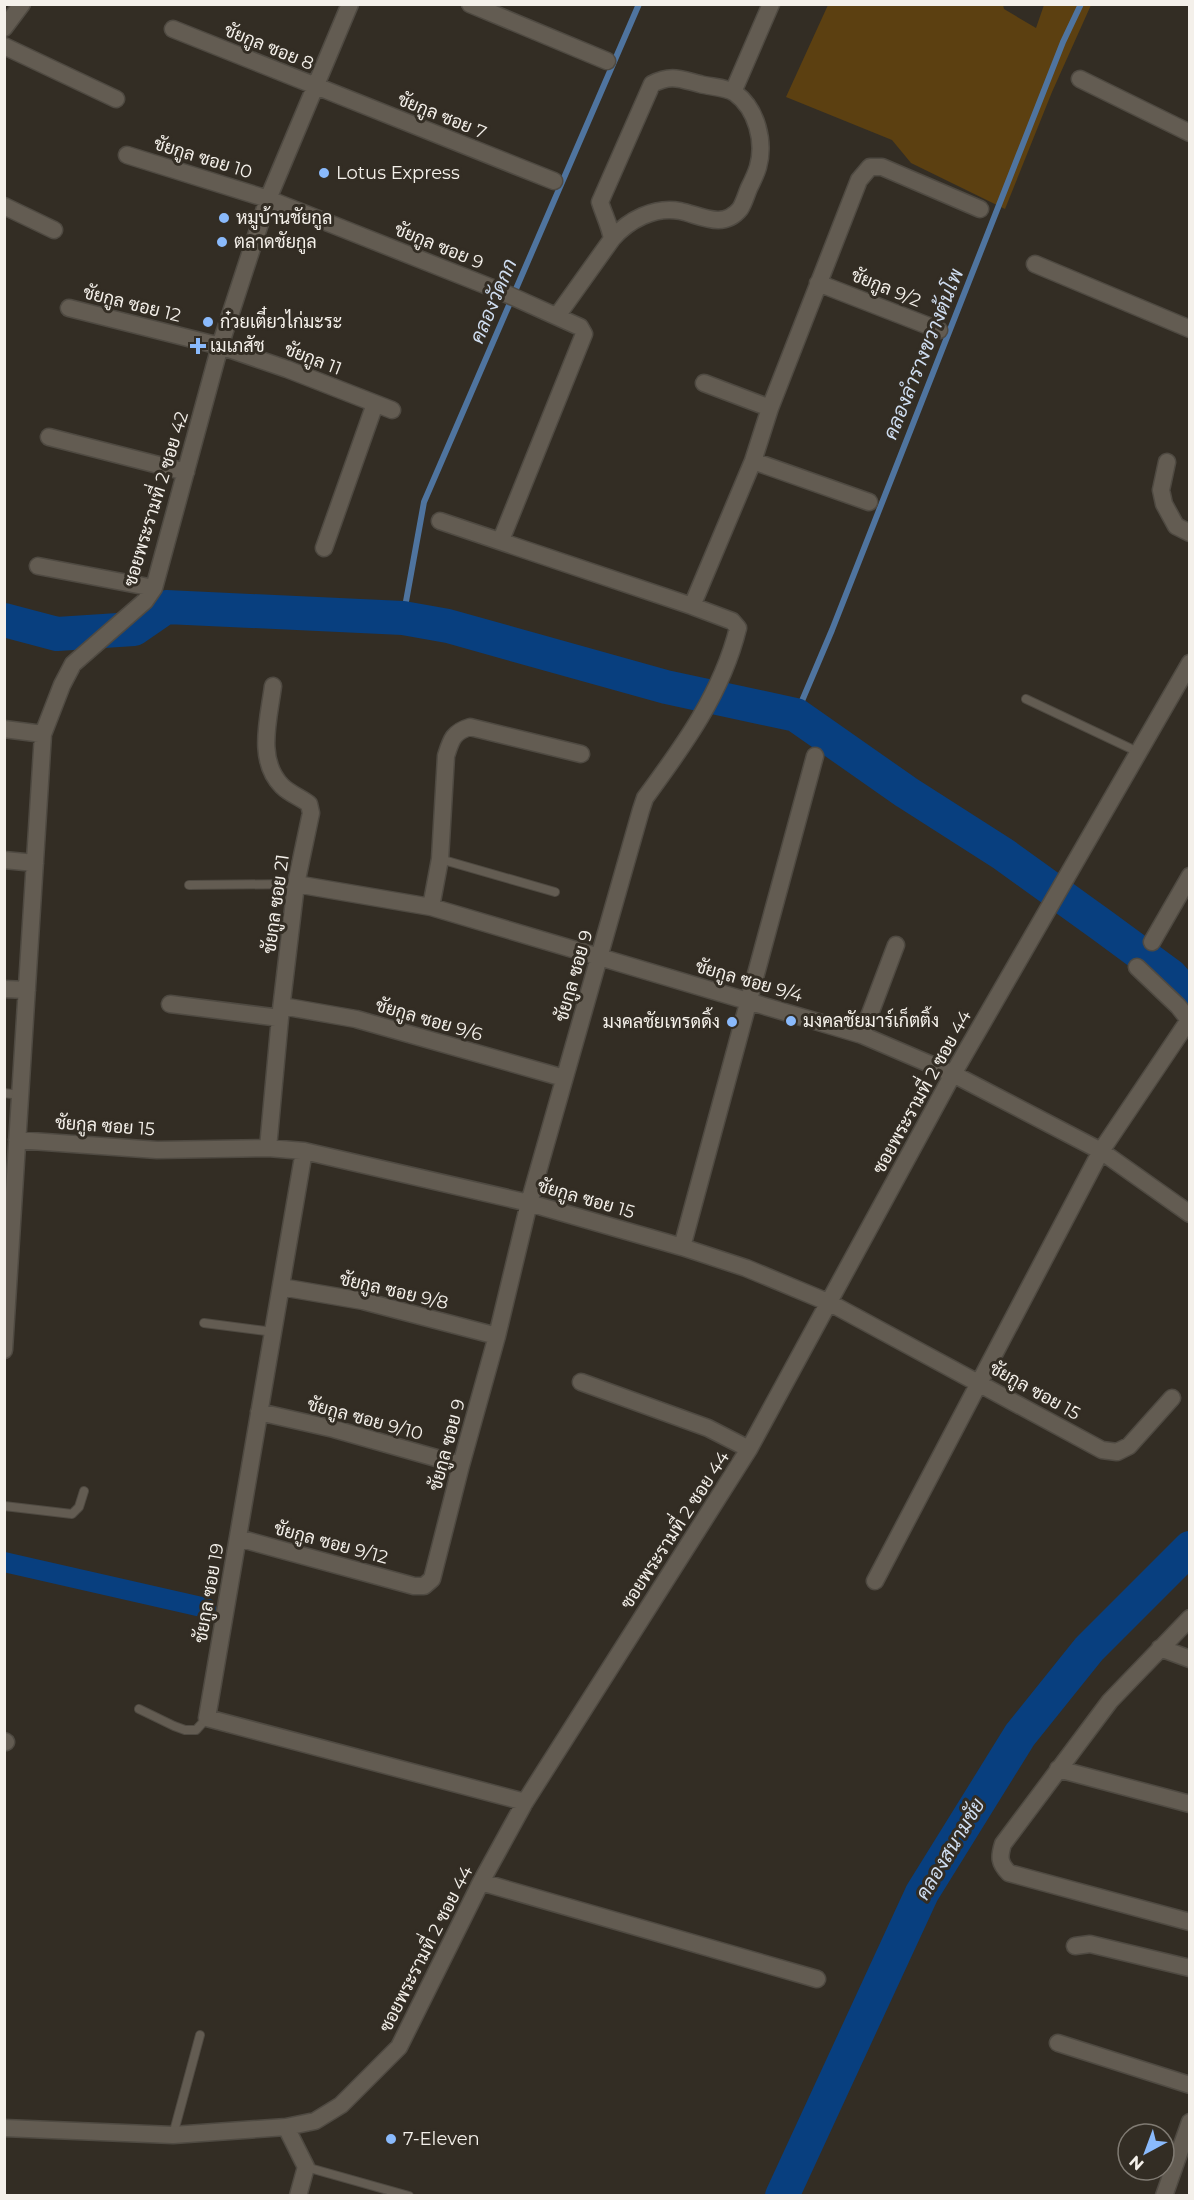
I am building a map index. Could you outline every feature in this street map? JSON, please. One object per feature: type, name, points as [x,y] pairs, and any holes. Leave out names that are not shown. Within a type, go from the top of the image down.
[{"type":"street","points":[[4,28],[22,4]]},
{"type":"street","name":"ซอยพระรามที่ 2 ซอย 42","points":[[4,1350],[8,1228],[17,1140],[12,1094],[27,990],[43,734],[62,685],[73,664],[150,596],[154,588],[220,346],[268,199],[350,4]]},
{"type":"street","points":[[470,4],[607,61]]},
{"type":"street","points":[[733,92],[771,4]]},
{"type":"street","name":"ชัยกูล ซอย 8","points":[[173,29],[316,87]]},
{"type":"street","points":[[4,46],[116,99]]},
{"type":"street","points":[[557,316],[623,226],[661,210],[680,211],[718,220],[733,215],[740,208],[759,167],[761,138],[753,115],[744,101],[733,92],[672,77],[652,84],[600,202],[612,239]]},
{"type":"street","points":[[1080,79],[1190,133]]},
{"type":"street","name":"ชัยกูล ซอย 7","points":[[316,87],[554,181]]},
{"type":"street","name":"ชัยกูล ซอย 10","points":[[127,155],[268,199]]},
{"type":"street","points":[[692,606],[753,461],[770,408],[859,180],[870,167],[882,167],[980,209]]},
{"type":"street","name":"ชัยกูล ซอย 9","points":[[268,199],[500,291],[580,327],[584,334],[501,540]]},
{"type":"street","points":[[4,206],[54,230]]},
{"type":"street","points":[[1035,264],[1190,329]]},
{"type":"street","name":"ชัยกูล 9/2","points":[[819,283],[939,330]]},
{"type":"street","name":"ชัยกูล ซอย 12","points":[[69,308],[220,346]]},
{"type":"street","name":"ชัยกูล 11","points":[[220,346],[392,410]]},
{"type":"street","points":[[704,384],[770,408]]},
{"type":"street","points":[[324,548],[375,404]]},
{"type":"street","points":[[49,437],[186,472]]},
{"type":"street","points":[[753,461],[869,502]]},
{"type":"street","points":[[1167,462],[1161,490],[1164,504],[1176,526],[1190,533]]},
{"type":"street","name":"ชัยกูล ซอย 9","points":[[414,1586],[424,1586],[432,1579],[497,1336],[529,1203],[645,798],[671,764],[706,710],[722,675],[738,628],[732,621],[692,606],[440,521]]},
{"type":"street","points":[[38,566],[154,588]]},
{"type":"street","name":"ซอยพระรามที่ 2 ซอย 44","points":[[4,2128],[173,2135],[286,2127],[315,2121],[341,2105],[399,2047],[481,1882],[525,1802],[749,1449],[953,1074],[1190,663]]},
{"type":"street","name":"ชัยกูล ซอย 21","points":[[268,1148],[296,884],[311,813],[309,804],[282,786],[273,775],[265,751],[273,686]]},
{"type":"street","points":[[431,907],[440,859],[446,756],[451,741],[459,730],[470,727],[581,754]]},
{"type":"street","points":[[4,729],[43,734]]},
{"type":"street","points":[[682,1246],[815,756]]},
{"type":"street","points":[[4,860],[35,863]]},
{"type":"street","points":[[1152,942],[1190,876]]},
{"type":"street","name":"ชัยกูล ซอย 9/4","points":[[296,884],[431,907],[862,1035],[953,1074],[1101,1151],[1190,1214]]},
{"type":"street","points":[[862,1035],[896,945]]},
{"type":"street","points":[[875,1581],[1101,1151],[1189,1021],[1178,1006],[1137,967]]},
{"type":"street","points":[[4,989],[27,990]]},
{"type":"street","name":"ชัยกูล ซอย 9/6","points":[[170,1004],[356,1019],[564,1078]]},
{"type":"street","name":"ชัยกูล ซอย 15","points":[[17,1140],[157,1150],[268,1148],[304,1151],[529,1203],[682,1246],[746,1268],[830,1303],[1102,1450],[1117,1452],[1129,1446],[1172,1398]]},
{"type":"street","name":"ชัยกูล ซอย 19","points":[[207,1718],[304,1151]]},
{"type":"street","name":"ชัยกูล ซอย 9/8","points":[[281,1287],[363,1301],[497,1336]]},
{"type":"street","points":[[581,1382],[708,1428],[749,1449]]},
{"type":"street","name":"ชัยกูล ซอย 9/10","points":[[259,1412],[334,1429],[461,1465]]},
{"type":"street","name":"ชัยกูล ซอย 9/12","points":[[238,1538],[414,1586]]},
{"type":"street","points":[[1190,1618],[1110,1701],[1003,1844],[999,1855],[1001,1866],[1009,1873],[1190,1922]]},
{"type":"street","points":[[1160,1648],[1190,1659]]},
{"type":"street","points":[[207,1718],[525,1802]]},
{"type":"street","points":[[1058,1769],[1190,1804]]},
{"type":"street","points":[[481,1882],[817,1979]]},
{"type":"street","points":[[1075,1946],[1090,1944],[1190,1968]]},
{"type":"street","points":[[1058,2043],[1190,2085]]},
{"type":"street","points":[[1164,2196],[1190,2122]]},
{"type":"street","points":[[286,2127],[306,2167],[298,2196]]},
{"type":"lane","points":[[1026,699],[1138,752]]},
{"type":"lane","points":[[440,859],[555,892]]},
{"type":"lane","points":[[189,885],[296,884]]},
{"type":"lane","points":[[204,1323],[274,1332]]},
{"type":"lane","points":[[4,1506],[72,1514],[79,1507],[84,1491]]},
{"type":"lane","points":[[139,1709],[185,1730],[196,1730],[207,1718]]},
{"type":"lane","points":[[173,2135],[200,2035]]},
{"type":"lane","points":[[306,2167],[409,2196]]},
{"type":"shaded area","points":[[828,5],[1003,5],[1004,9],[1036,28],[1044,5],[1091,5],[1052,92],[1005,209],[911,163],[892,140],[786,97]]},
{"type":"waterway","name":"คลองวัดกก","points":[[403,618],[424,502],[639,4]]},
{"type":"waterway","name":"คลองลำรางขวางต้นโพ","points":[[796,715],[832,630],[1063,42],[1081,4]]},
{"type":"waterway","points":[[4,620],[57,634],[134,629],[166,607],[403,618],[448,626],[666,687],[796,715],[906,792],[1003,854],[1171,976],[1190,998]]},
{"type":"waterway","name":"คลองสนามชัย","points":[[782,2196],[922,1893],[1020,1735],[1089,1649],[1190,1548]]},
{"type":"waterway","points":[[4,1562],[206,1608]]},
{"type":"place","name":"Lotus Express","points":[[324,173]]},
{"type":"place","name":"หมูบ้านชัยกูล","points":[[224,218]]},
{"type":"place","name":"ตลาดชัยกูล","points":[[222,242]]},
{"type":"place","name":"ก๋วยเตี๋ยวไก่มะระ","points":[[208,322]]},
{"type":"place","name":"เมเภสัช","points":[[198,346]]},
{"type":"place","name":"มงคลชัยมาร์เก็ตติ้ง","points":[[791,1021]]},
{"type":"place","name":"มงคลชัยเทรดดิ้ง","points":[[732,1022]]},
{"type":"place","name":"7-Eleven","points":[[391,2139]]}]
